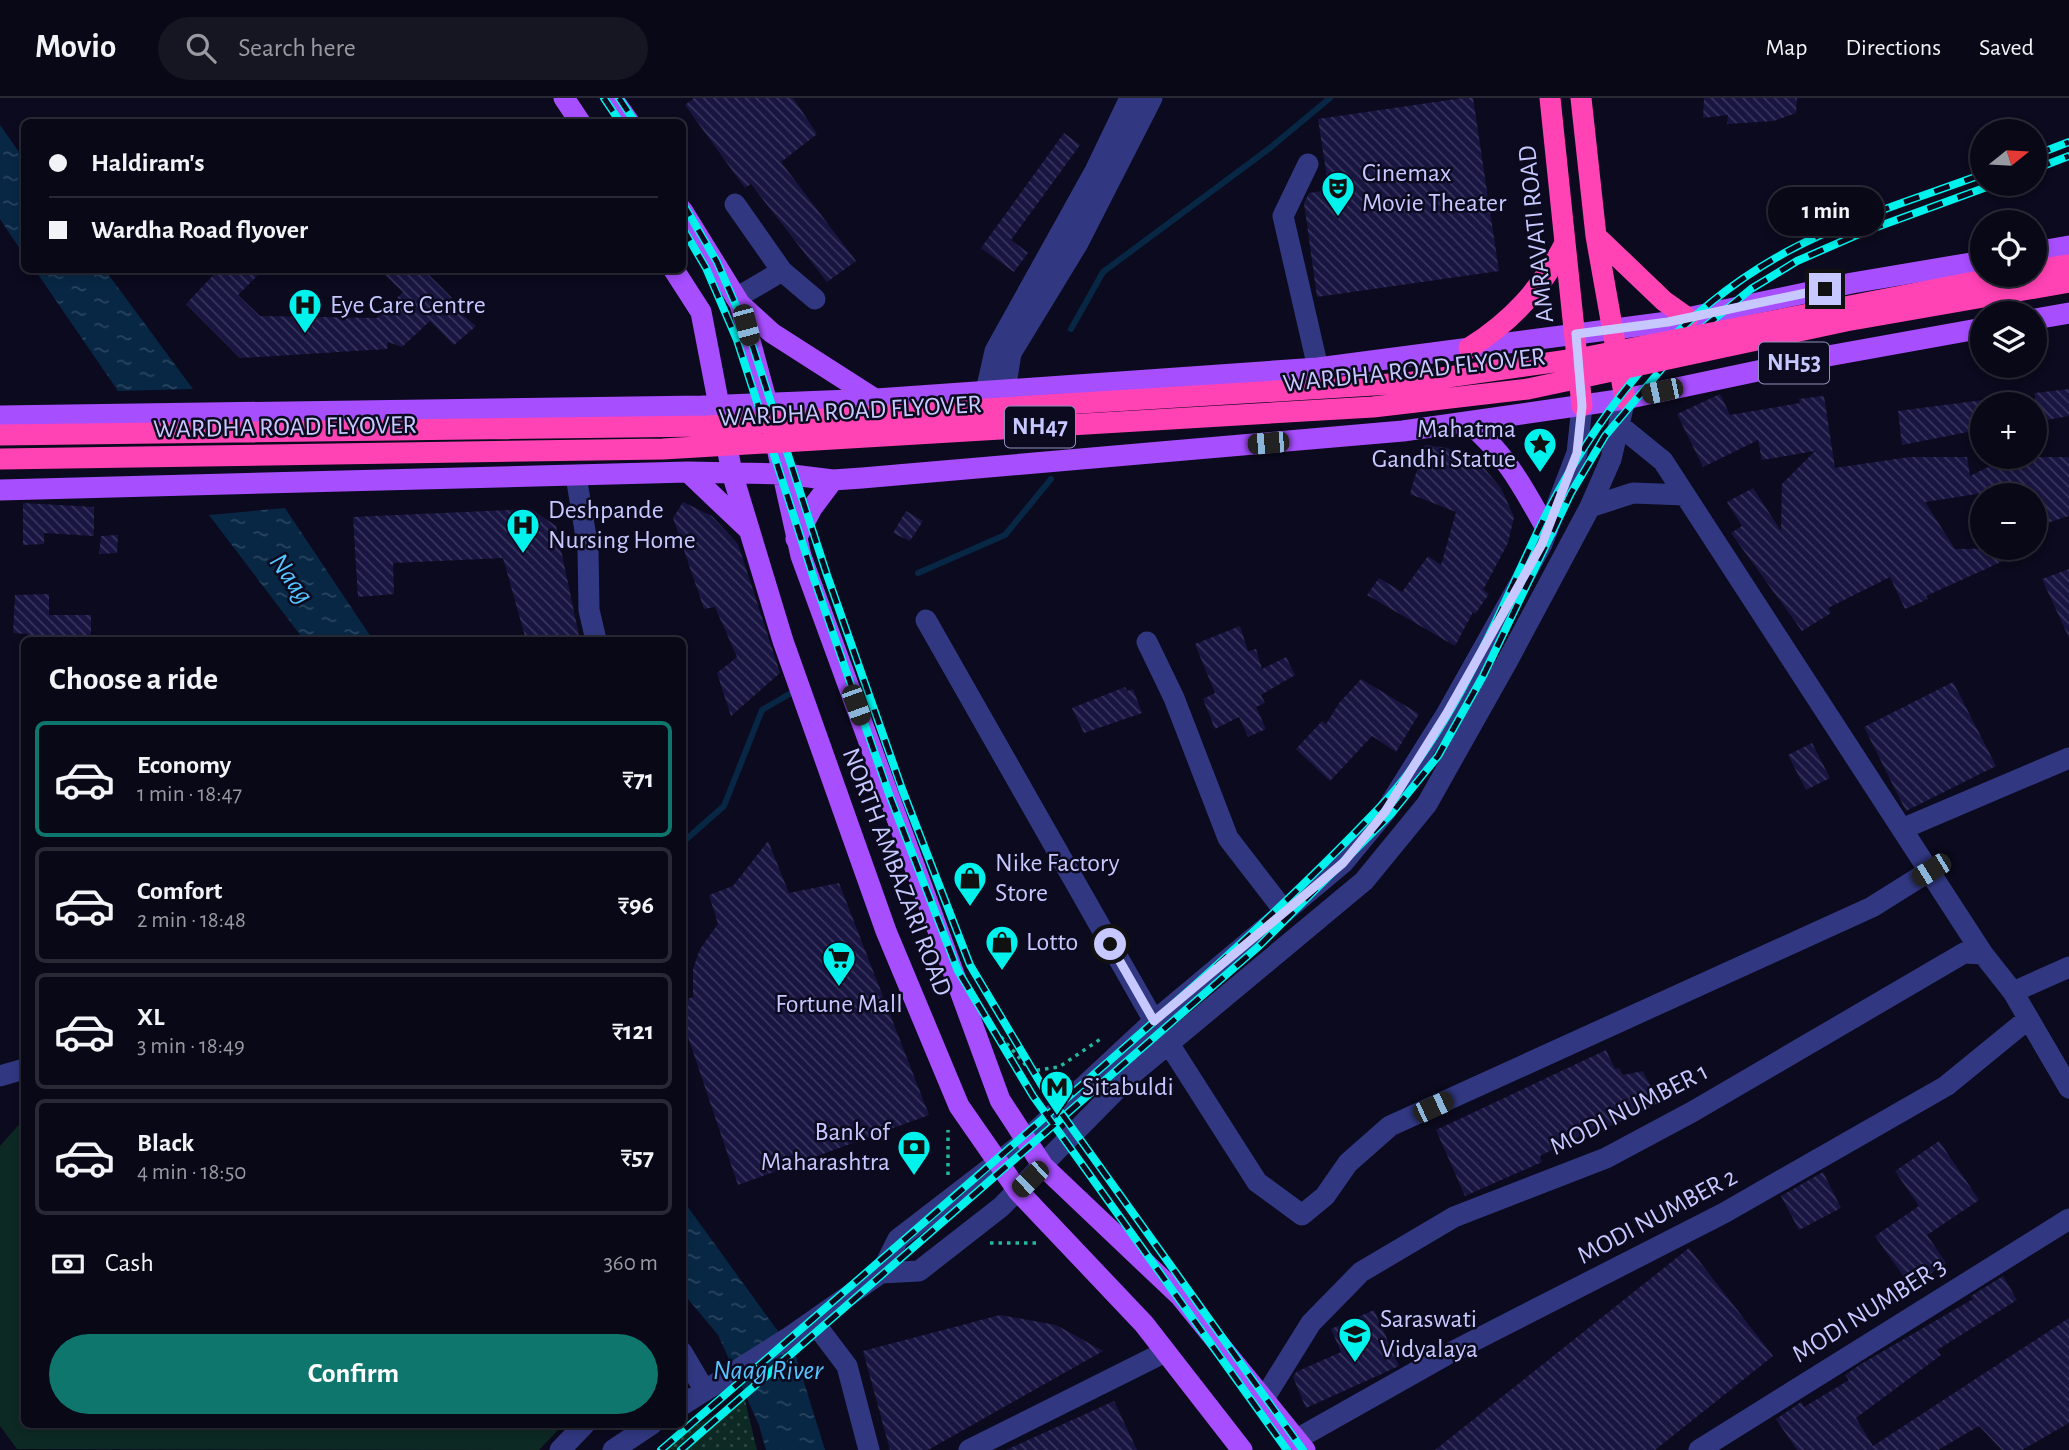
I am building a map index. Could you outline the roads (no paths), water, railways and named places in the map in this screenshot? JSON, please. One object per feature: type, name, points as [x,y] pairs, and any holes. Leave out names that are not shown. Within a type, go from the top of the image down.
[{"type":"highway","name":"AMRAVATI ROAD","points":[[1550,98],[1582,406]]},
{"type":"highway","points":[[1581,98],[1596,236],[1612,330],[1616,401]]},
{"type":"highway","points":[[1596,236],[1657,295],[1688,318]]},
{"type":"highway","points":[[1469,348],[1500,329],[1518,311],[1552,268],[1565,243]]},
{"type":"highway","points":[[2047,268],[2069,265]]},
{"type":"highway","name":"WARDHA ROAD FLYOVER","points":[[0,459],[663,449],[1374,407],[1528,389],[1846,321],[2069,282]]},
{"type":"highway","name":"WARDHA ROAD FLYOVER","points":[[0,435],[708,426],[1406,383],[1582,358],[1970,283]]},
{"type":"main road","points":[[564,98],[578,119]]},
{"type":"main road","points":[[612,98],[627,119]]},
{"type":"main road","points":[[686,216],[738,301],[772,333],[876,399]]},
{"type":"main road","points":[[2047,250],[2069,246]]},
{"type":"main road","name":"NH53","points":[[1612,330],[1688,318],[1852,283],[1970,263]]},
{"type":"main road","name":"NORTH AMBAZARI ROAD","points":[[676,273],[701,312],[732,473],[783,642],[886,931],[959,1106],[1018,1191],[1144,1324],[1242,1450]]},
{"type":"main road","points":[[738,301],[767,403],[796,539],[1000,1100],[1024,1142],[1043,1167],[1180,1296],[1265,1397],[1301,1445]]},
{"type":"main road","points":[[2047,317],[2069,313]]},
{"type":"main road","points":[[0,416],[717,405],[876,399],[1318,368],[1612,330]]},
{"type":"main road","name":"NH53","points":[[1616,401],[1828,356],[1970,330]]},
{"type":"main road","points":[[0,491],[688,472],[784,474],[834,480],[1403,431],[1616,401]]},
{"type":"main road","points":[[1467,422],[1487,438],[1506,460],[1546,530]]},
{"type":"main road","points":[[688,472],[750,531]]},
{"type":"main road","points":[[796,539],[812,508],[834,480]]},
{"type":"street","points":[[995,391],[995,351],[1095,171],[1130,98]]},
{"type":"street","points":[[995,391],[1011,353],[1078,243],[1152,98]]},
{"type":"street","points":[[1308,164],[1283,216],[1318,368]]},
{"type":"street","points":[[736,204],[782,271],[815,299]]},
{"type":"street","points":[[738,301],[782,271]]},
{"type":"street","points":[[881,1273],[919,1271],[954,1243],[1018,1191],[1131,1075],[1364,881],[1427,804],[1590,507],[1611,459],[1620,426],[1616,401]]},
{"type":"street","points":[[686,1403],[788,1338],[881,1273],[898,1238],[1024,1142],[1154,1021],[1343,863],[1385,812],[1447,713],[1546,530],[1577,453],[1582,406]]},
{"type":"street","points":[[1620,426],[1663,461],[1931,870],[1983,954],[2013,992],[2069,1088]]},
{"type":"street","points":[[576,476],[588,549],[589,610],[595,637]]},
{"type":"street","points":[[1590,507],[1633,493],[1685,495]]},
{"type":"street","points":[[926,620],[1154,1021]]},
{"type":"street","points":[[1147,642],[1174,698],[1228,838],[1285,912]]},
{"type":"street","points":[[1902,829],[2069,758]]},
{"type":"street","points":[[1169,1044],[1257,1182],[1302,1215],[1325,1196],[1348,1163],[1390,1126],[1872,907],[1931,870]]},
{"type":"street","name":"MODI NUMBER 1","points":[[1265,1397],[1311,1323],[1361,1272],[1454,1217],[1606,1158],[1692,1112],[1964,953],[1983,954]]},
{"type":"street","points":[[2013,992],[2069,967]]},
{"type":"street","name":"MODI NUMBER 2","points":[[1301,1445],[1446,1355],[1724,1213],[1935,1093],[2028,1019]]},
{"type":"street","points":[[0,1076],[21,1070]]},
{"type":"street","name":"MODI NUMBER 3","points":[[1699,1450],[2069,1219]]},
{"type":"street","points":[[813,1321],[847,1366],[869,1450]]},
{"type":"street","points":[[969,1450],[1165,1352]]},
{"type":"street","points":[[686,1357],[712,1387]]},
{"type":"street","points":[[560,1450],[581,1428]]},
{"type":"street","points":[[612,1450],[646,1428]]},
{"type":"water","points":[[0,125],[21,155],[21,250],[0,219]]},
{"type":"water","points":[[37,273],[107,273],[193,389],[118,391]]},
{"type":"water","name":"Naag","points":[[285,508],[371,637],[302,637],[209,515]]},
{"type":"water","name":"Naag River","points":[[686,1205],[796,1356],[825,1450],[766,1450],[759,1425],[718,1335],[686,1297]]},
{"type":"waterway","points":[[1071,329],[1103,272],[1270,148],[1330,98]]},
{"type":"waterway","points":[[918,573],[1005,535],[1051,479]]},
{"type":"waterway","points":[[686,839],[724,806],[762,710],[791,693]]},
{"type":"railway","points":[[604,98],[618,119]]},
{"type":"railway","points":[[619,98],[633,119]]},
{"type":"railway","points":[[2048,150],[2069,142]]},
{"type":"railway","points":[[2048,164],[2069,156]]},
{"type":"railway","points":[[661,1450],[1182,997],[1301,886],[1378,809],[1425,751],[1464,686],[1551,504],[1576,460],[1635,378],[1669,341],[1706,307],[1746,277],[1790,250],[1861,218],[1970,179]]},
{"type":"railway","points":[[681,1450],[1259,946],[1391,814],[1438,756],[1483,676],[1571,493],[1605,436],[1680,347],[1751,289],[1797,261],[1866,231],[1970,193]]},
{"type":"railway","points":[[686,209],[717,262],[749,335],[827,575],[902,789],[970,965],[1044,1089],[1303,1450]]},
{"type":"railway","points":[[686,234],[706,268],[737,340],[814,579],[889,794],[958,971],[1033,1096],[1287,1450]]},
{"type":"place","name":"Cinemax Movie Theater","points":[[1338,218]]},
{"type":"place","name":"Eye Care Centre","points":[[305,335]]},
{"type":"place","name":"Mahatma Gandhi Statue","points":[[1540,474]]},
{"type":"place","name":"Deshpande Nursing Home","points":[[523,555]]},
{"type":"place","name":"Nike Factory Store","points":[[970,908]]},
{"type":"place","name":"Lotto","points":[[1002,972]]},
{"type":"place","name":"Fortune Mall","points":[[839,988]]},
{"type":"place","name":"Sitabuldi","points":[[1057,1117]]},
{"type":"place","name":"Bank of Maharashtra","points":[[914,1177]]},
{"type":"place","name":"Saraswati Vidyalaya","points":[[1355,1364]]}]
